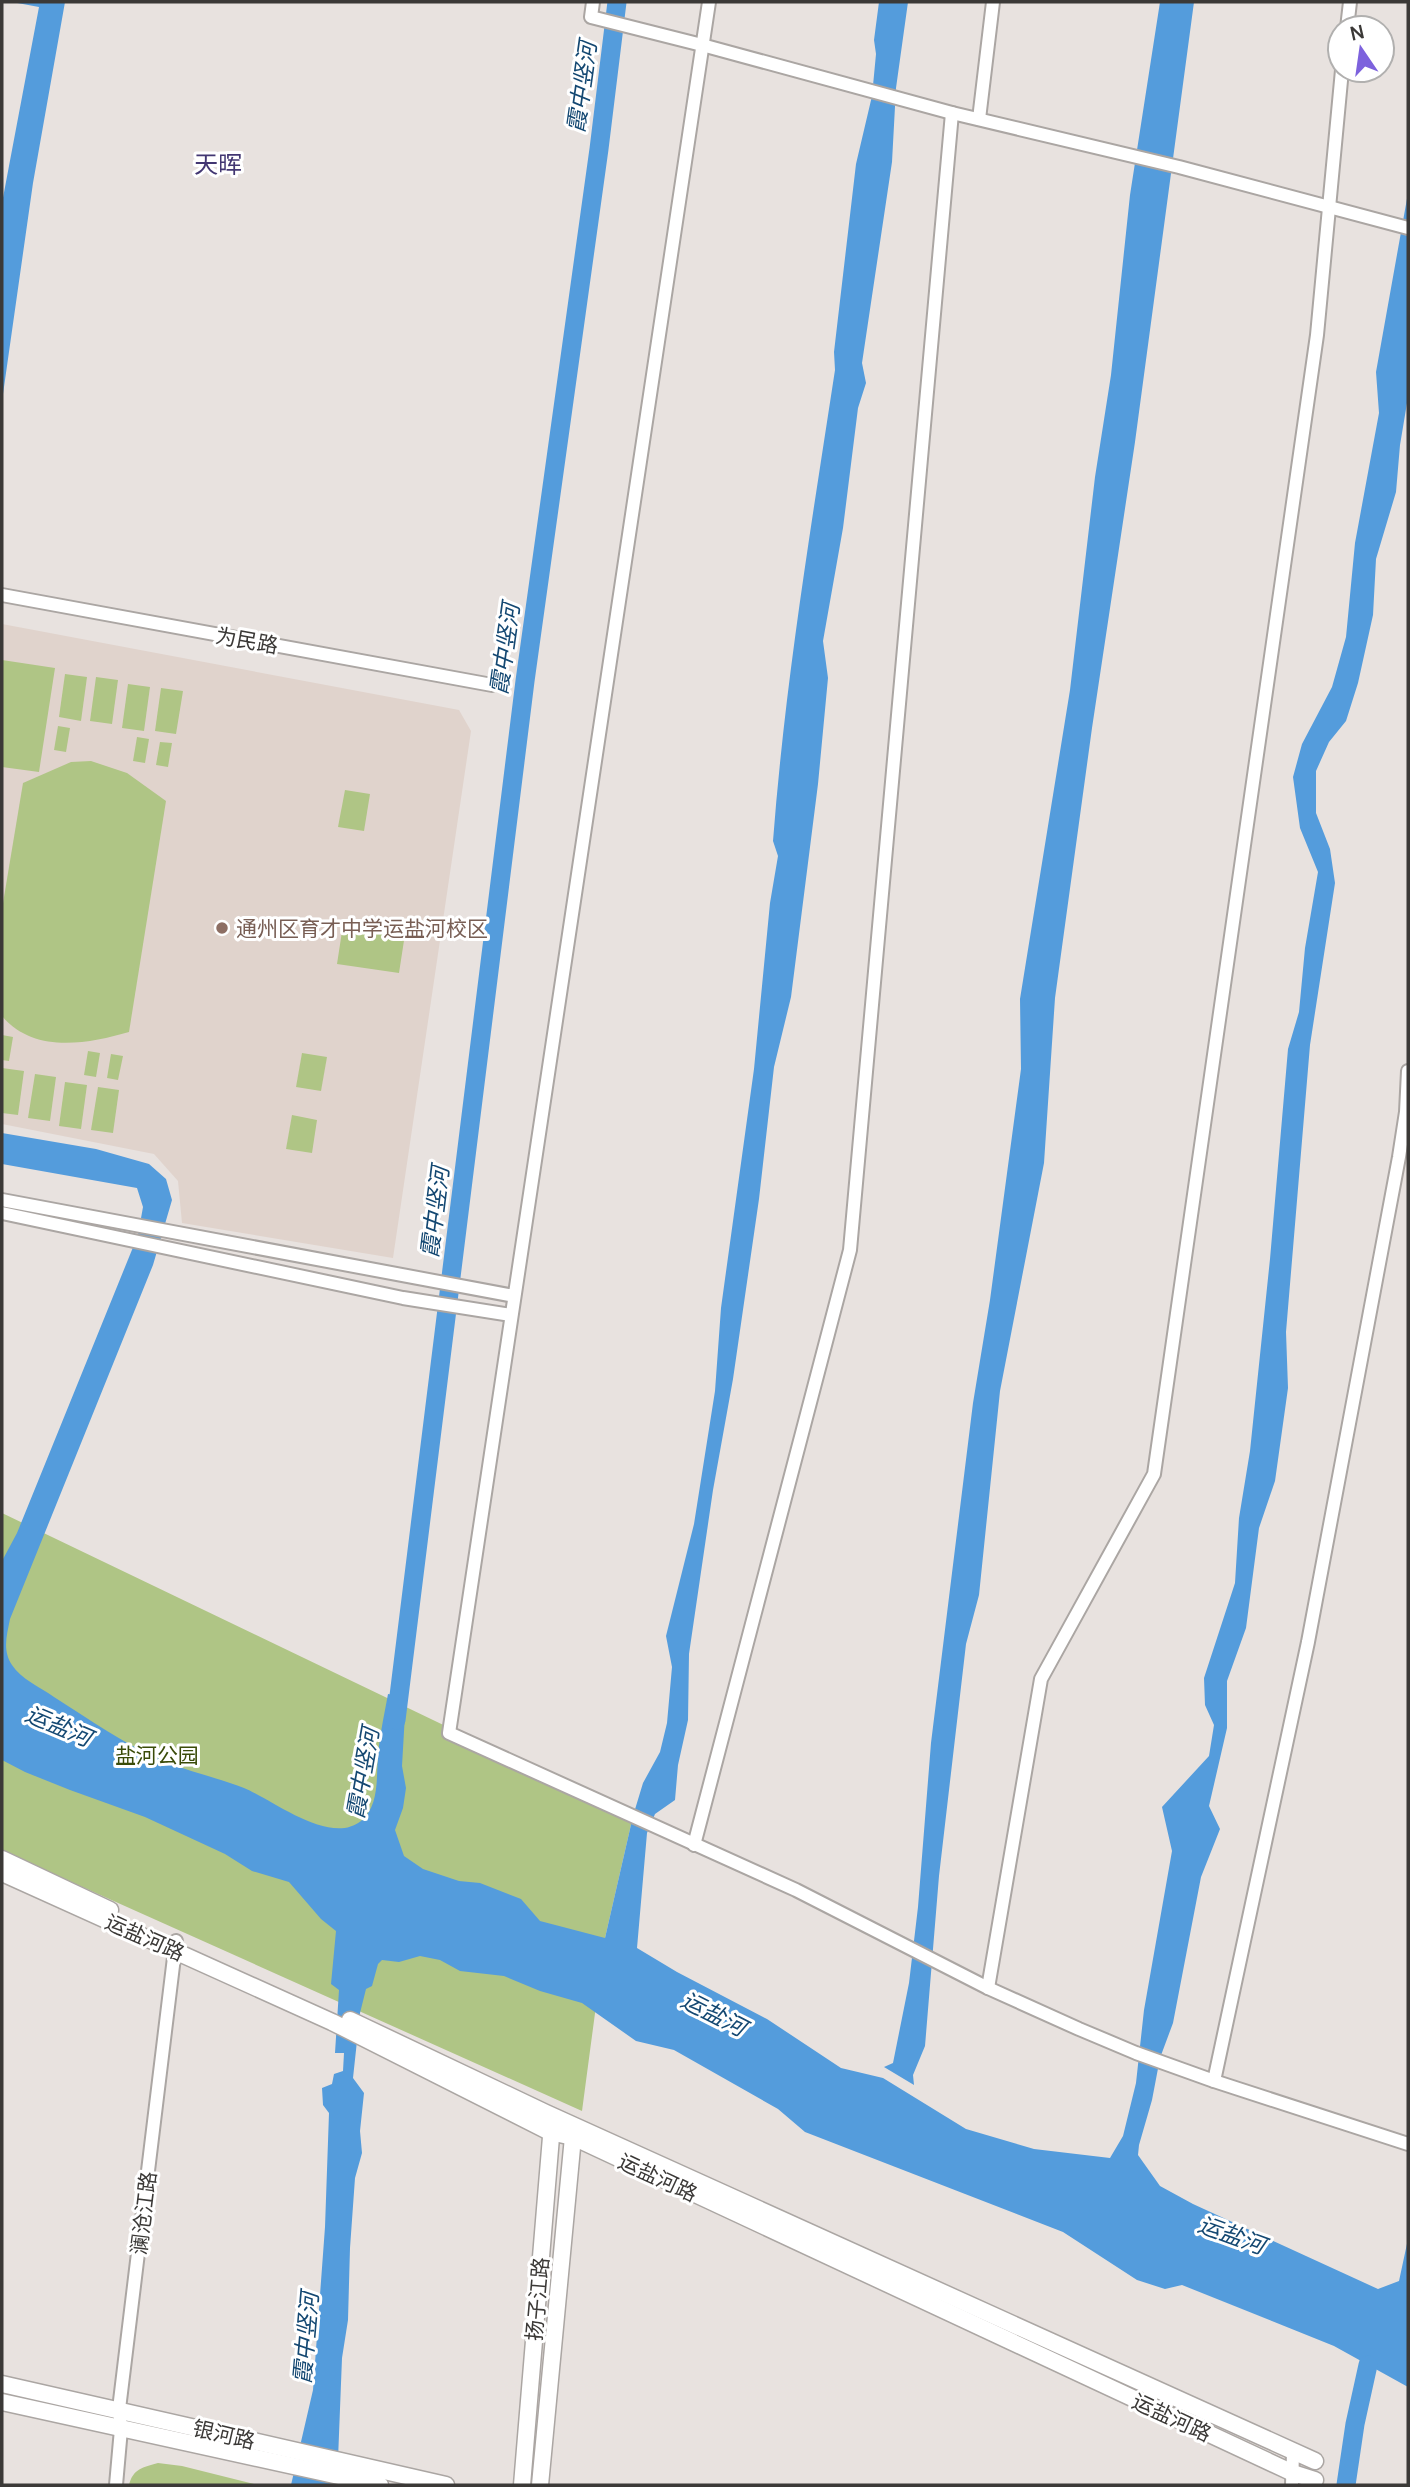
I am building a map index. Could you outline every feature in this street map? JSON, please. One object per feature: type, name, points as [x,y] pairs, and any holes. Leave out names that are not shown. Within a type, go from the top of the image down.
[{"type":"main road","name":"运盐河路","points":[[2,1860],[176,1946],[546,2113],[571,2130],[1293,2479],[1315,2483]]},
{"type":"main road","name":"运盐河路","points":[[2,1873],[176,1946]]},
{"type":"main road","name":"运盐河路","points":[[366,2033],[550,2132],[571,2130],[1315,2461]]},
{"type":"main road","name":"扬子江路","points":[[522,2485],[550,2132],[546,2113]]},
{"type":"main road","name":"扬子江路","points":[[540,2485],[571,2130]]},
{"type":"main road","name":"银河路","points":[[2,2384],[120,2409],[344,2470],[446,2485]]},
{"type":"main road","name":"银河路","points":[[2,2402],[121,2428],[292,2457]]},
{"type":"main road","name":"银河路","points":[[344,2470],[380,2485]]},
{"type":"street","points":[[593,2],[590,18],[634,27],[952,113],[1179,167],[1403,227]]},
{"type":"street","points":[[709,2],[449,1733],[796,1891],[988,1988],[1136,2053],[1408,2144]]},
{"type":"street","points":[[979,119],[993,2]]},
{"type":"street","points":[[988,1988],[1041,1679],[1154,1474],[1317,335],[1340,84]]},
{"type":"street","points":[[694,1845],[850,1250],[952,113]]},
{"type":"street","name":"为民路","points":[[2,595],[492,685]]},
{"type":"street","points":[[1214,2081],[1308,1642],[1399,1157],[1406,1112],[1408,1071]]},
{"type":"street","points":[[2,1200],[514,1296]]},
{"type":"street","points":[[2,1213],[402,1298],[511,1315]]},
{"type":"street","name":"澜沧江路","points":[[116,2485],[120,2409],[176,1946]]},
{"type":"street","points":[[1293,2452],[1293,2479]]},
{"type":"street","points":[[1315,2461],[1315,2483]]},
{"type":"shaded area","name":"通州区育才中学运盐河校区","points":[[2,624],[459,710],[471,731],[393,1258],[182,1223],[178,1181],[154,1154],[2,1124]]},
{"type":"green space","points":[[2,660],[55,668],[39,772],[2,767]]},
{"type":"green space","points":[[65,674],[87,677],[81,721],[59,717]]},
{"type":"green space","points":[[96,677],[118,680],[112,724],[90,721]]},
{"type":"green space","points":[[128,684],[150,687],[144,731],[122,728]]},
{"type":"green space","points":[[161,688],[183,691],[176,734],[155,731]]},
{"type":"green space","points":[[58,726],[70,728],[66,752],[54,750]]},
{"type":"green space","points":[[137,737],[149,739],[145,763],[133,761]]},
{"type":"green space","points":[[160,742],[172,743],[168,767],[156,765]]},
{"type":"green space","points":[[91,761],[127,773],[166,801],[129,1032],[79,1042],[45,1041],[15,1028],[2,1016],[2,909],[23,783],[71,762]]},
{"type":"green space","points":[[345,790],[370,794],[364,831],[338,827]]},
{"type":"green space","points":[[343,925],[405,934],[399,973],[337,964]]},
{"type":"green space","points":[[2,1035],[13,1037],[9,1061],[2,1060]]},
{"type":"green space","points":[[88,1051],[100,1053],[96,1077],[84,1075]]},
{"type":"green space","points":[[302,1053],[327,1057],[321,1091],[296,1087]]},
{"type":"green space","points":[[111,1054],[123,1056],[118,1080],[107,1078]]},
{"type":"green space","points":[[2,1068],[24,1071],[18,1115],[2,1113]]},
{"type":"green space","points":[[35,1074],[56,1077],[50,1121],[28,1118]]},
{"type":"green space","points":[[65,1082],[87,1085],[81,1129],[59,1126]]},
{"type":"green space","points":[[98,1087],[119,1090],[113,1133],[91,1130]]},
{"type":"green space","points":[[292,1115],[317,1120],[312,1153],[286,1149]]},
{"type":"green space","name":"盐河公园","points":[[2,1513],[633,1816],[605,1938],[582,2111],[2,1851]]},
{"type":"green space","points":[[158,2463],[182,2466],[258,2485],[129,2485],[136,2472]]},
{"type":"water","points":[[12,2],[65,2],[33,183],[2,401],[2,203],[39,7]]},
{"type":"water","name":"运盐河","points":[[879,2],[908,2],[896,88],[892,162],[862,363],[866,383],[858,408],[843,528],[823,641],[828,678],[818,784],[791,997],[774,1067],[759,1199],[733,1379],[713,1490],[689,1654],[688,1720],[678,1765],[675,1800],[655,1814],[647,1833],[637,1948],[767,2019],[841,2068],[883,2078],[966,2129],[1034,2149],[1110,2158],[1123,2136],[1136,2083],[1144,2010],[1172,1851],[1162,1807],[1209,1756],[1214,1725],[1205,1705],[1204,1678],[1235,1583],[1239,1518],[1250,1451],[1270,1259],[1288,1049],[1299,1012],[1305,948],[1318,872],[1300,828],[1293,777],[1302,744],[1332,687],[1346,637],[1355,543],[1379,413],[1376,372],[1408,193],[1408,397],[1396,492],[1376,559],[1373,615],[1358,683],[1346,721],[1329,742],[1316,771],[1316,813],[1330,849],[1335,883],[1310,1045],[1286,1332],[1288,1388],[1275,1481],[1259,1528],[1246,1628],[1227,1681],[1227,1728],[1209,1806],[1220,1829],[1201,1877],[1173,2023],[1160,2058],[1138,2155],[1160,2186],[1193,2204],[1378,2289],[1399,2281],[1408,2239],[1408,2387],[1334,2346],[1182,2285],[1165,2289],[1137,2280],[1063,2232],[805,2132],[778,2109],[674,2050],[636,2041],[582,2003],[540,1991],[504,1976],[460,1971],[440,1960],[420,1956],[399,1962],[382,1960],[378,1964],[372,1986],[366,1989],[360,2013],[353,2078],[364,2093],[360,2131],[362,2153],[355,2178],[348,2320],[342,2358],[337,2485],[291,2485],[313,2390],[325,2227],[329,2113],[323,2105],[322,2088],[332,2084],[334,2074],[343,2071],[344,2053],[335,2053],[339,1990],[331,1984],[336,1931],[321,1919],[289,1882],[252,1871],[225,1854],[145,1817],[70,1790],[2,1760],[2,1561],[17,1533],[138,1235],[143,1207],[137,1188],[2,1164],[2,1133],[96,1149],[149,1164],[166,1179],[172,1200],[153,1265],[10,1619],[6,1648],[12,1665],[31,1682],[150,1755],[244,1788],[302,1818],[334,1828],[348,1827],[368,1814],[375,1796],[380,1739],[388,1694],[406,1697],[402,1766],[406,1788],[403,1808],[395,1830],[404,1856],[423,1869],[459,1881],[480,1883],[521,1899],[540,1921],[605,1938],[633,1816],[643,1783],[660,1752],[667,1723],[672,1667],[666,1636],[694,1524],[715,1391],[721,1308],[754,1069],[770,903],[778,856],[773,841],[784,723],[835,370],[834,352],[856,164],[872,96],[876,54],[874,40]]},
{"type":"water","points":[[1160,2],[1194,2],[1135,442],[1055,998],[1044,1163],[1000,1391],[979,1595],[966,1644],[939,1876],[925,2046],[913,2075],[914,2085],[884,2067],[893,2063],[909,1983],[931,1743],[973,1403],[990,1300],[1021,1069],[1020,999],[1070,690],[1095,477],[1111,375],[1130,195]]},
{"type":"waterway","name":"霞中竖河","points":[[396,1720],[525,681],[617,2]]},
{"type":"waterway","points":[[1346,2485],[1355,2424],[1368,2365]]},
{"type":"place","name":"通州区育才中学运盐河校区","points":[[222,928]]},
{"type":"district","name":"天晖","points":[[218,163]]}]
